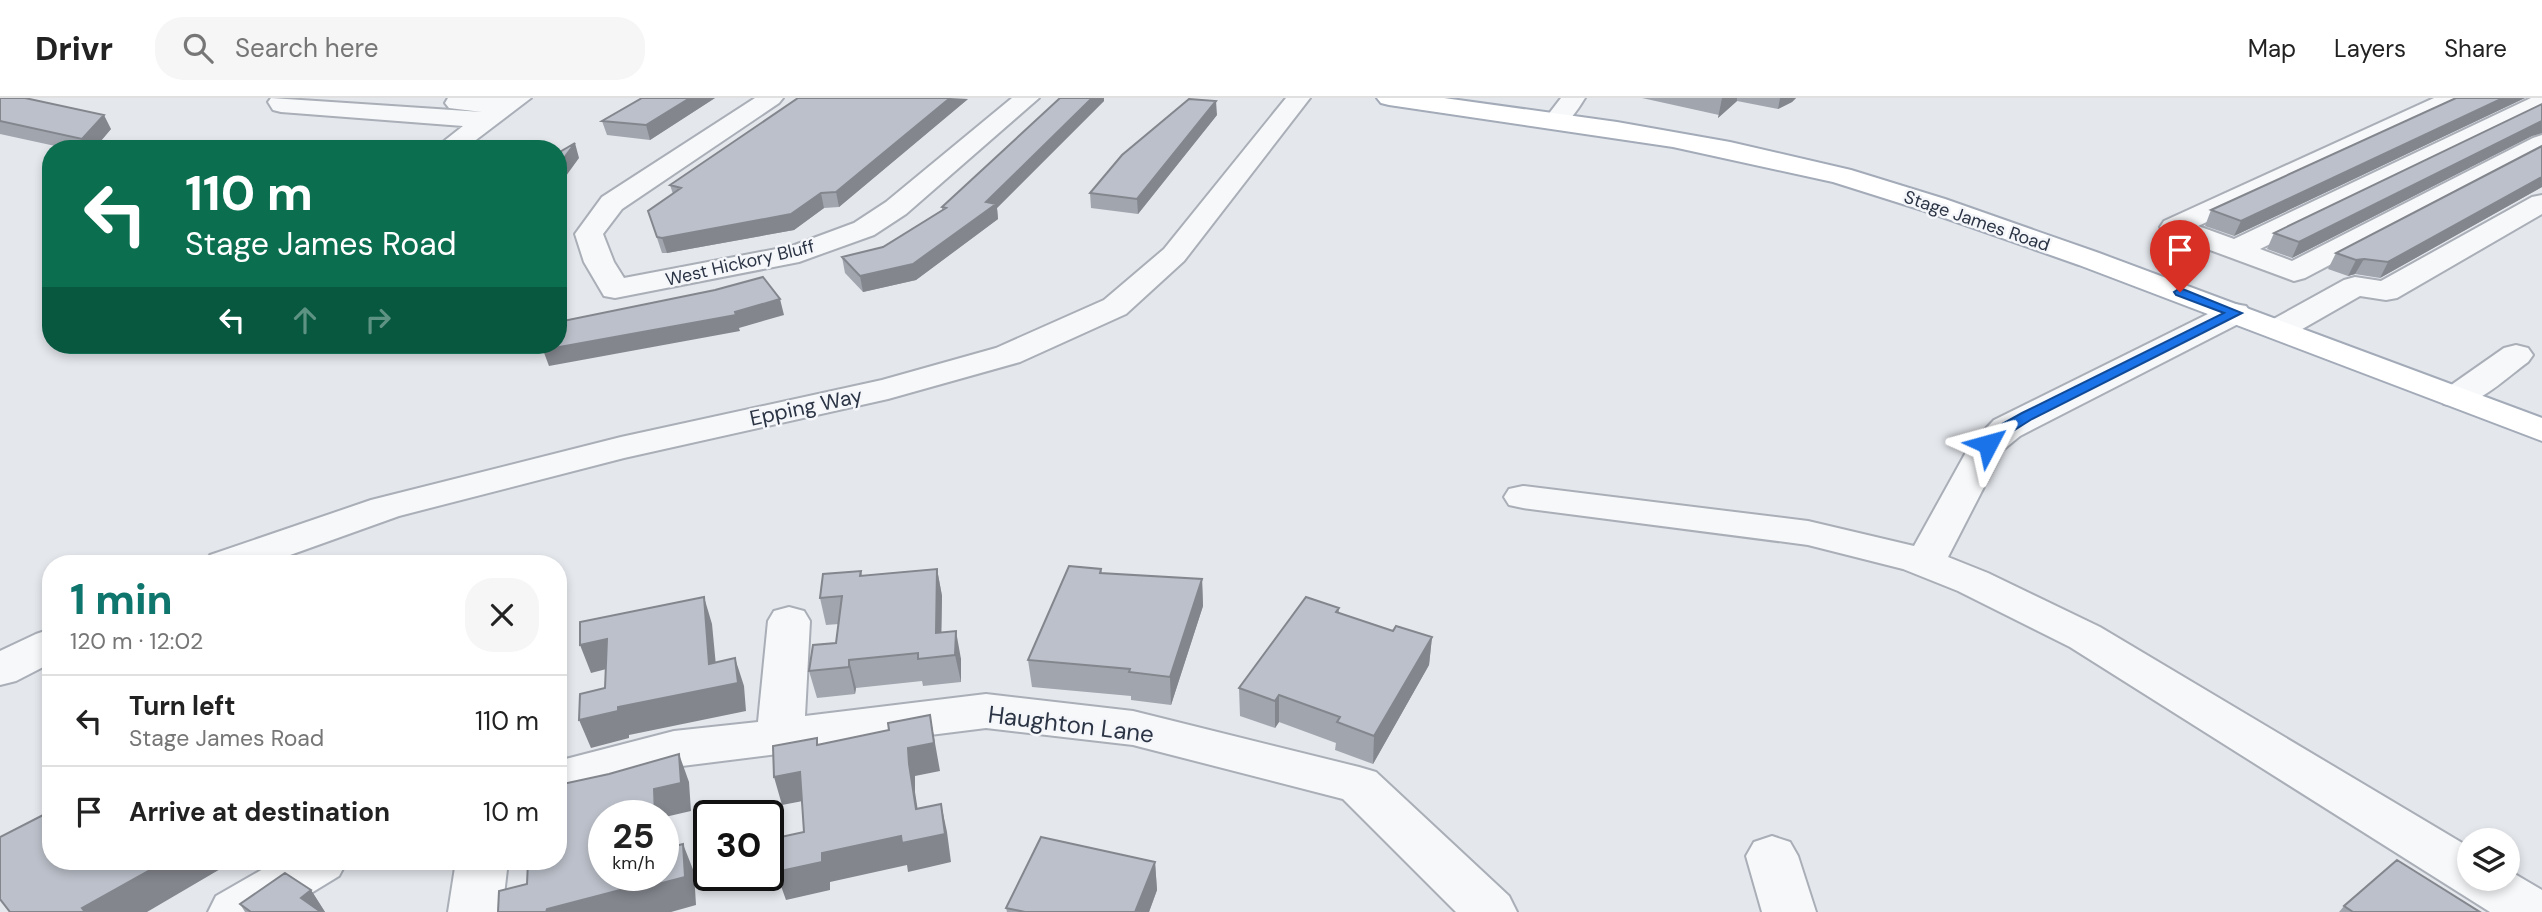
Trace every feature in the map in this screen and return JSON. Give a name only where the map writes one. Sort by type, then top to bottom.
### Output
[{"type":"main road","name":"Stage James Road","points":[[1389,98],[1564,109],[1714,148],[1842,176],[1999,227],[2279,329],[2542,430]]},
{"type":"street","points":[[288,98],[280,102],[281,104],[503,108]]},
{"type":"street","points":[[382,98],[503,108]]},
{"type":"street","name":"West Hickory Bluff","points":[[771,98],[612,203],[589,234],[599,262],[615,289],[799,253],[864,229],[896,208],[1027,98]]},
{"type":"street","name":"Epping Way","points":[[251,555],[398,505],[621,448],[888,389],[1008,355],[1115,307],[1155,272],[1174,255],[1298,98]]},
{"type":"street","points":[[2453,98],[2175,227],[2294,272],[2542,143]]},
{"type":"street","points":[[2235,250],[2542,102]]},
{"type":"street","points":[[459,140],[503,108]]},
{"type":"street","points":[[2279,329],[2355,286],[2386,291],[2542,203]]},
{"type":"street","points":[[1925,563],[1982,454],[2007,428],[2235,313]]},
{"type":"street","points":[[2456,397],[2516,355]]},
{"type":"street","points":[[1523,497],[1808,533],[1925,563],[2031,608],[2085,637],[2457,866]]},
{"type":"street","points":[[780,736],[789,621]]},
{"type":"street","points":[[0,670],[42,649]]},
{"type":"street","name":"Haughton Lane","points":[[567,777],[674,750],[986,711],[1133,728],[1359,785],[1490,912]]},
{"type":"street","points":[[1772,856],[1789,912]]},
{"type":"street","points":[[235,912],[306,870]]},
{"type":"street","points":[[475,912],[481,870]]},
{"type":"street","points":[[2499,891],[2533,912]]},
{"type":"building","points":[[0,98],[25,98],[104,115],[82,139],[0,121]]},
{"type":"building","points":[[642,98],[690,98],[646,125],[602,121]]},
{"type":"building","points":[[798,98],[950,98],[836,192],[821,193],[791,214],[657,237],[648,211],[681,188],[670,185]]},
{"type":"building","points":[[1060,98],[1092,98],[986,202],[996,204],[913,264],[860,276],[842,257],[883,247],[946,208],[942,207]]},
{"type":"building","points":[[2456,98],[2503,98],[2241,221],[2211,210]]},
{"type":"building","points":[[1189,99],[1216,101],[1137,199],[1090,193],[1122,155]]},
{"type":"building","points":[[2542,104],[2542,121],[2299,242],[2274,233]]},
{"type":"building","points":[[2542,146],[2542,177],[2388,262],[2356,260],[2336,253]]},
{"type":"building","points":[[763,277],[780,299],[735,312],[736,315],[567,346],[567,320],[715,290]]},
{"type":"building","points":[[1069,566],[1101,569],[1100,573],[1202,579],[1170,677],[1129,672],[1130,669],[1028,660]]},
{"type":"building","points":[[937,569],[936,633],[956,631],[955,655],[918,659],[918,653],[849,660],[849,667],[809,671],[813,645],[836,643],[842,596],[820,598],[823,574],[861,571],[860,576]]},
{"type":"building","points":[[704,597],[709,664],[735,658],[738,683],[618,707],[618,711],[579,720],[580,694],[605,688],[607,639],[580,645],[580,622]]},
{"type":"building","points":[[1306,597],[1339,608],[1336,612],[1393,631],[1396,626],[1432,637],[1374,736],[1337,722],[1340,717],[1279,695],[1275,701],[1239,688]]},
{"type":"building","points":[[930,715],[934,743],[908,748],[909,764],[916,809],[941,804],[945,834],[902,843],[901,836],[822,853],[822,862],[784,870],[784,836],[804,832],[800,772],[774,777],[773,746],[817,738],[817,745],[889,730],[888,723]]},
{"type":"building","points":[[679,754],[681,783],[654,789],[654,800],[588,800],[588,891],[616,891],[547,909],[546,912],[498,912],[499,891],[527,884],[528,870],[567,870],[567,783]]},
{"type":"building","points":[[42,816],[42,870],[150,870],[82,908],[85,912],[10,912],[0,899],[0,837]]},
{"type":"building","points":[[1041,837],[1155,862],[1135,912],[1025,912],[1006,908]]},
{"type":"building","points":[[683,844],[685,877],[679,879],[679,845]]},
{"type":"building","points":[[2397,860],[2480,912],[2353,912],[2344,906]]},
{"type":"building","points":[[285,873],[311,890],[301,898],[321,912],[251,912],[240,904]]},
{"type":"route","points":[[1988,444],[2027,416],[2235,313],[2180,292]]}]
